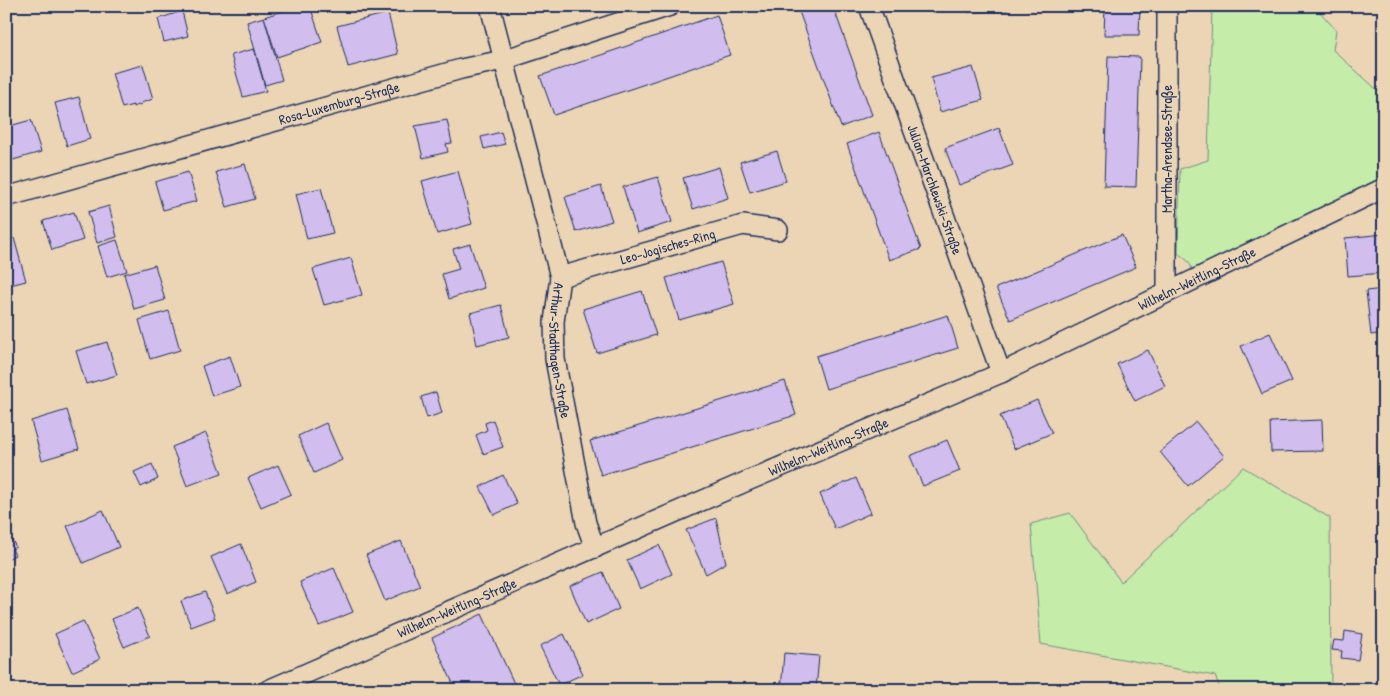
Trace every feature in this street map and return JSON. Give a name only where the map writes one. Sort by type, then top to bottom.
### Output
[{"type":"street","name":"Arthur-Stadthagen-Straße","points":[[490,6],[560,277],[554,322],[555,358],[586,523],[595,548]]},
{"type":"street","name":"Rosa-Luxemburg-Straße","points":[[6,197],[461,69],[503,60],[670,6]]},
{"type":"street","name":"Julian-Marchlewski-Straße","points":[[869,6],[1001,373]]},
{"type":"street","name":"Martha-Arendsee-Straße","points":[[1166,6],[1167,292]]},
{"type":"street","name":"Wilhelm-Weitling-Straße","points":[[268,690],[1001,373],[1384,188]]},
{"type":"street","name":"Leo-Jogisches-Ring","points":[[560,277],[743,225],[778,230]]},
{"type":"green space","points":[[1212,6],[1318,6],[1319,11],[1336,30],[1333,50],[1384,96],[1384,182],[1192,269],[1189,262],[1178,253],[1180,169],[1208,160]]},
{"type":"green space","points":[[1243,467],[1330,518],[1331,690],[1221,690],[1215,676],[1041,644],[1031,524],[1070,513],[1121,582]]},
{"type":"building","points":[[298,6],[310,6],[322,42],[277,57],[264,17]]},
{"type":"building","points":[[797,6],[833,6],[872,115],[841,127]]},
{"type":"building","points":[[968,6],[1007,6],[1007,11],[968,12]]},
{"type":"building","points":[[1105,6],[1140,6],[1139,35],[1104,35]]},
{"type":"building","points":[[182,11],[188,36],[164,42],[158,19]]},
{"type":"building","points":[[388,13],[398,54],[348,67],[337,26]]},
{"type":"building","points":[[717,15],[730,55],[554,115],[540,76]]},
{"type":"building","points":[[264,17],[282,80],[265,85],[247,22]]},
{"type":"building","points":[[254,49],[266,91],[243,97],[231,55]]},
{"type":"building","points":[[1108,56],[1140,57],[1136,187],[1104,186]]},
{"type":"building","points":[[143,65],[153,99],[133,107],[133,105],[122,108],[112,73]]},
{"type":"building","points":[[973,67],[983,100],[940,112],[931,78]]},
{"type":"building","points":[[79,97],[90,139],[67,146],[55,103]]},
{"type":"building","points":[[31,120],[41,152],[6,162],[6,127]]},
{"type":"building","points":[[447,120],[452,143],[446,144],[448,152],[423,158],[415,126]]},
{"type":"building","points":[[999,128],[1013,165],[959,185],[945,148]]},
{"type":"building","points":[[501,132],[505,144],[484,149],[481,137]]},
{"type":"building","points":[[879,132],[921,249],[889,260],[847,144]]},
{"type":"building","points":[[777,151],[786,181],[750,192],[740,162]]},
{"type":"building","points":[[245,164],[255,199],[227,207],[216,172]]},
{"type":"building","points":[[719,167],[728,198],[693,209],[683,178]]},
{"type":"building","points":[[458,171],[472,224],[437,234],[422,181]]},
{"type":"building","points":[[188,172],[197,201],[163,210],[155,182]]},
{"type":"building","points":[[658,177],[672,222],[637,233],[623,187]]},
{"type":"building","points":[[601,186],[612,221],[576,232],[565,197]]},
{"type":"building","points":[[321,188],[333,233],[307,239],[296,194]]},
{"type":"building","points":[[109,206],[117,237],[97,243],[88,212]]},
{"type":"building","points":[[74,212],[83,240],[52,250],[43,221]]},
{"type":"building","points":[[1384,234],[1384,273],[1348,276],[1345,238]]},
{"type":"building","points":[[1122,235],[1136,267],[1010,320],[996,288]]},
{"type":"building","points":[[14,238],[26,281],[6,286],[6,240]]},
{"type":"building","points":[[117,240],[127,271],[107,277],[98,246]]},
{"type":"building","points":[[470,244],[484,288],[449,299],[442,274],[459,269],[453,249]]},
{"type":"building","points":[[351,258],[362,295],[324,305],[313,269]]},
{"type":"building","points":[[721,262],[734,304],[679,320],[666,278]]},
{"type":"building","points":[[155,265],[165,300],[134,309],[124,274]]},
{"type":"building","points":[[1384,289],[1384,333],[1371,335],[1366,291]]},
{"type":"building","points":[[642,291],[656,335],[597,353],[583,309]]},
{"type":"building","points":[[501,305],[509,337],[477,345],[470,313]]},
{"type":"building","points":[[169,311],[180,350],[150,359],[139,320]]},
{"type":"building","points":[[948,315],[958,348],[826,389],[816,356]]},
{"type":"building","points":[[1270,333],[1292,381],[1262,394],[1241,346]]},
{"type":"building","points":[[107,342],[117,375],[86,384],[76,351]]},
{"type":"building","points":[[1148,350],[1165,386],[1135,401],[1117,364]]},
{"type":"building","points":[[230,356],[240,387],[212,396],[202,366]]},
{"type":"building","points":[[785,381],[796,415],[601,475],[590,441]]},
{"type":"building","points":[[436,392],[442,413],[427,418],[421,397]]},
{"type":"building","points":[[1037,400],[1052,433],[1014,449],[1000,416]]},
{"type":"building","points":[[67,410],[79,449],[42,460],[31,421]]},
{"type":"building","points":[[493,420],[503,447],[483,454],[476,435],[487,430],[485,423]]},
{"type":"building","points":[[1322,420],[1323,451],[1271,452],[1270,422]]},
{"type":"building","points":[[1196,422],[1224,456],[1188,486],[1160,452]]},
{"type":"building","points":[[326,423],[342,460],[314,473],[298,436]]},
{"type":"building","points":[[206,433],[222,473],[187,486],[172,447]]},
{"type":"building","points":[[947,440],[960,471],[923,486],[910,456]]},
{"type":"building","points":[[152,464],[158,479],[141,487],[134,472]]},
{"type":"building","points":[[278,465],[291,494],[261,507],[248,478]]},
{"type":"building","points":[[503,475],[517,504],[494,515],[480,487]]},
{"type":"building","points":[[856,478],[871,513],[835,529],[820,494]]},
{"type":"building","points":[[103,510],[119,547],[83,563],[67,526]]},
{"type":"building","points":[[716,518],[726,563],[706,574],[686,530]]},
{"type":"building","points":[[9,535],[16,547],[12,549],[15,555],[6,560],[6,537]]},
{"type":"building","points":[[401,541],[420,586],[385,601],[366,555]]},
{"type":"building","points":[[241,544],[256,582],[227,594],[211,557]]},
{"type":"building","points":[[659,545],[672,574],[640,589],[627,560]]},
{"type":"building","points":[[334,568],[353,612],[319,626],[300,582]]},
{"type":"building","points":[[603,572],[619,609],[586,624],[570,586]]},
{"type":"building","points":[[205,592],[215,618],[191,627],[181,601]]},
{"type":"building","points":[[138,608],[150,636],[124,647],[112,619]]},
{"type":"building","points":[[482,614],[517,690],[456,690],[432,638]]},
{"type":"building","points":[[83,621],[100,659],[72,672],[55,634]]},
{"type":"building","points":[[1345,631],[1362,634],[1358,660],[1341,658],[1342,651],[1332,650],[1334,640],[1344,641]]},
{"type":"building","points":[[564,634],[583,674],[559,685],[540,646]]},
{"type":"building","points":[[784,653],[819,656],[816,690],[781,690]]}]
